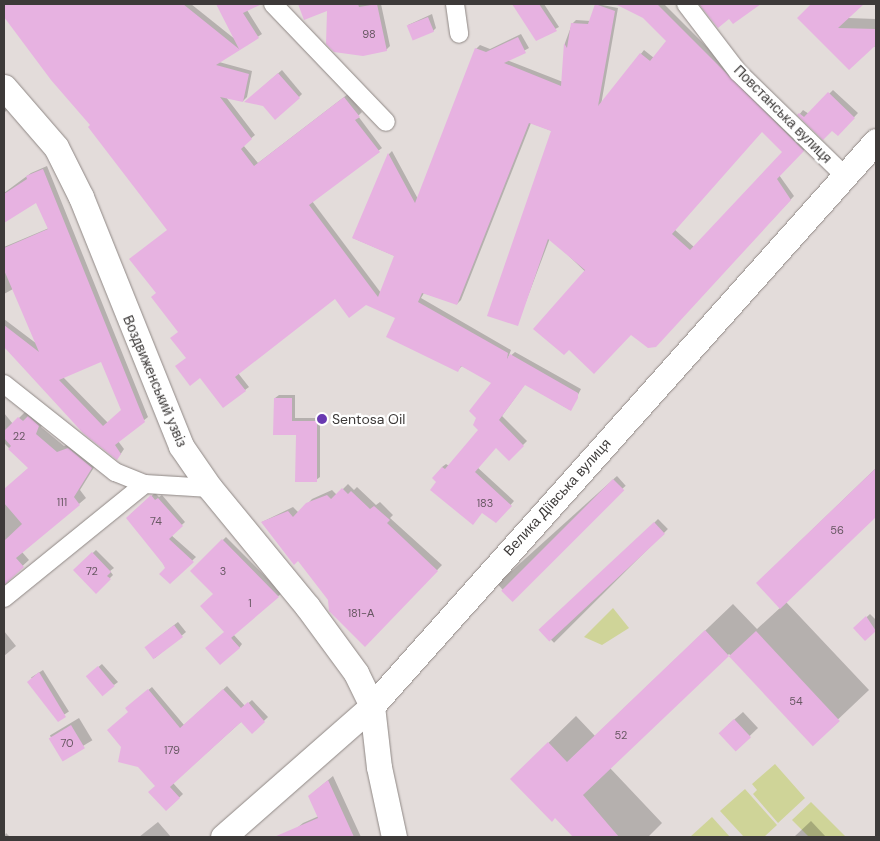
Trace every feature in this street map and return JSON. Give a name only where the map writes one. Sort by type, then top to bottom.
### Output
[{"type":"street","points":[[273,4],[386,122]]},
{"type":"street","points":[[454,4],[459,34]]},
{"type":"street","name":"Повстанська вулиця","points":[[686,4],[738,72],[846,176]]},
{"type":"street","name":"Воздвиженський узвіз","points":[[4,88],[56,147],[81,197],[181,446],[210,488],[307,606],[356,673],[372,706],[380,767],[394,837]]},
{"type":"street","name":"Велика Діївська вулиця","points":[[223,837],[372,706],[876,141]]},
{"type":"street","points":[[4,384],[115,472],[145,484],[210,488]]},
{"type":"street","points":[[4,598],[145,484]]},
{"type":"green space","points":[[613,608],[629,628],[602,645],[584,637]]},
{"type":"green space","points":[[775,764],[805,798],[778,823],[753,794],[757,790],[752,784]]},
{"type":"green space","points":[[745,789],[777,825],[764,837],[744,837],[720,811]]},
{"type":"green space","points":[[811,802],[846,837],[809,837],[792,820]]},
{"type":"green space","points":[[712,817],[730,837],[690,837]]},
{"type":"building","points":[[4,4],[183,4],[239,49],[216,4],[262,4],[243,13],[259,38],[216,65],[249,74],[243,102],[220,97],[252,139],[241,149],[254,166],[344,97],[360,117],[355,120],[380,152],[309,205],[378,297],[394,256],[352,238],[388,153],[415,203],[475,48],[486,52],[518,37],[526,53],[504,63],[561,86],[564,43],[567,48],[571,23],[588,24],[595,4],[615,11],[598,106],[640,53],[650,61],[666,41],[643,18],[615,4],[657,4],[804,151],[777,179],[791,200],[656,347],[648,348],[631,335],[594,374],[569,350],[564,355],[533,329],[585,270],[548,239],[518,326],[487,316],[551,131],[529,123],[457,305],[422,293],[418,302],[508,353],[507,359],[510,354],[578,393],[578,398],[571,411],[525,385],[499,420],[524,446],[509,461],[496,448],[475,472],[512,506],[496,523],[482,513],[473,525],[430,490],[436,482],[432,478],[442,467],[445,469],[478,430],[473,425],[476,418],[469,411],[491,383],[461,366],[458,372],[386,337],[395,318],[366,305],[349,318],[335,299],[235,377],[246,391],[223,408],[200,378],[190,386],[175,366],[186,358],[170,338],[178,332],[151,297],[156,293],[129,259],[167,230],[88,127],[90,125],[51,80],[4,17]],"holes":[[[762,132],[782,152],[690,250],[672,234]]]},
{"type":"building","points":[[298,4],[358,4],[359,7],[377,4],[387,51],[363,56],[334,52],[326,44],[327,11],[304,20]]},
{"type":"building","points":[[512,4],[539,4],[557,31],[536,41]]},
{"type":"building","points":[[699,4],[761,4],[733,24],[729,19],[718,28]]},
{"type":"building","points":[[811,4],[864,4],[838,28],[876,29],[876,45],[849,70],[797,18]]},
{"type":"building","points":[[428,17],[434,32],[413,40],[407,26]]},
{"type":"building","points":[[278,73],[300,98],[275,120],[263,106],[244,102]]},
{"type":"building","points":[[828,92],[855,118],[838,136],[832,131],[823,140],[797,115],[799,113],[804,117]]},
{"type":"building","points":[[43,169],[145,422],[115,445],[121,454],[117,460],[83,433],[4,347],[4,325],[39,352],[4,270],[4,248],[48,229],[36,203],[4,223],[4,194],[27,179],[26,176]],"holes":[[[101,362],[121,410],[103,426],[59,380]]]},
{"type":"building","points":[[274,398],[292,398],[292,421],[317,421],[317,482],[295,482],[296,435],[273,435]]},
{"type":"building","points":[[28,416],[39,426],[36,434],[57,452],[68,448],[92,468],[74,497],[80,505],[16,558],[24,567],[4,585],[4,541],[22,524],[4,503],[4,489],[28,468],[8,449],[11,446],[4,438],[4,431],[18,417],[23,421]]},
{"type":"building","points":[[876,468],[876,517],[780,609],[756,583]]},
{"type":"building","points":[[613,479],[624,490],[513,602],[501,591]]},
{"type":"building","points":[[342,488],[348,494],[351,491],[370,509],[374,506],[390,520],[387,523],[438,571],[365,647],[329,611],[328,600],[298,561],[294,565],[261,522],[288,511],[293,517],[306,503],[327,495],[331,499]]},
{"type":"building","points":[[151,495],[155,500],[158,498],[183,526],[169,539],[194,562],[170,584],[159,574],[165,568],[163,564],[126,518]]},
{"type":"building","points":[[654,522],[665,534],[549,641],[538,630]]},
{"type":"building","points":[[222,539],[279,597],[231,638],[240,648],[220,665],[205,648],[224,632],[200,606],[213,594],[190,571]]},
{"type":"building","points":[[92,552],[111,572],[107,576],[111,579],[96,594],[73,570]]},
{"type":"building","points":[[866,616],[876,631],[865,641],[853,628]]},
{"type":"building","points":[[174,625],[183,637],[153,659],[144,647]]},
{"type":"building","points":[[705,630],[729,656],[583,795],[619,837],[573,837],[555,818],[552,822],[510,779],[548,742],[567,762]]},
{"type":"building","points":[[756,631],[840,721],[813,746],[729,656]]},
{"type":"building","points":[[98,666],[115,686],[102,696],[86,676]]},
{"type":"building","points":[[39,672],[66,717],[58,722],[27,682]]},
{"type":"building","points":[[148,689],[180,728],[223,689],[241,708],[248,702],[265,722],[252,734],[241,722],[170,787],[180,798],[166,811],[148,792],[155,786],[138,767],[118,762],[121,747],[107,730],[128,712],[125,708]]},
{"type":"building","points":[[734,719],[751,737],[736,752],[719,733]]},
{"type":"building","points":[[71,725],[85,748],[63,762],[49,738]]},
{"type":"building","points":[[328,780],[354,837],[274,837],[318,818],[308,796]]},
{"type":"place","name":"Sentosa Oil","points":[[322,419]]}]
